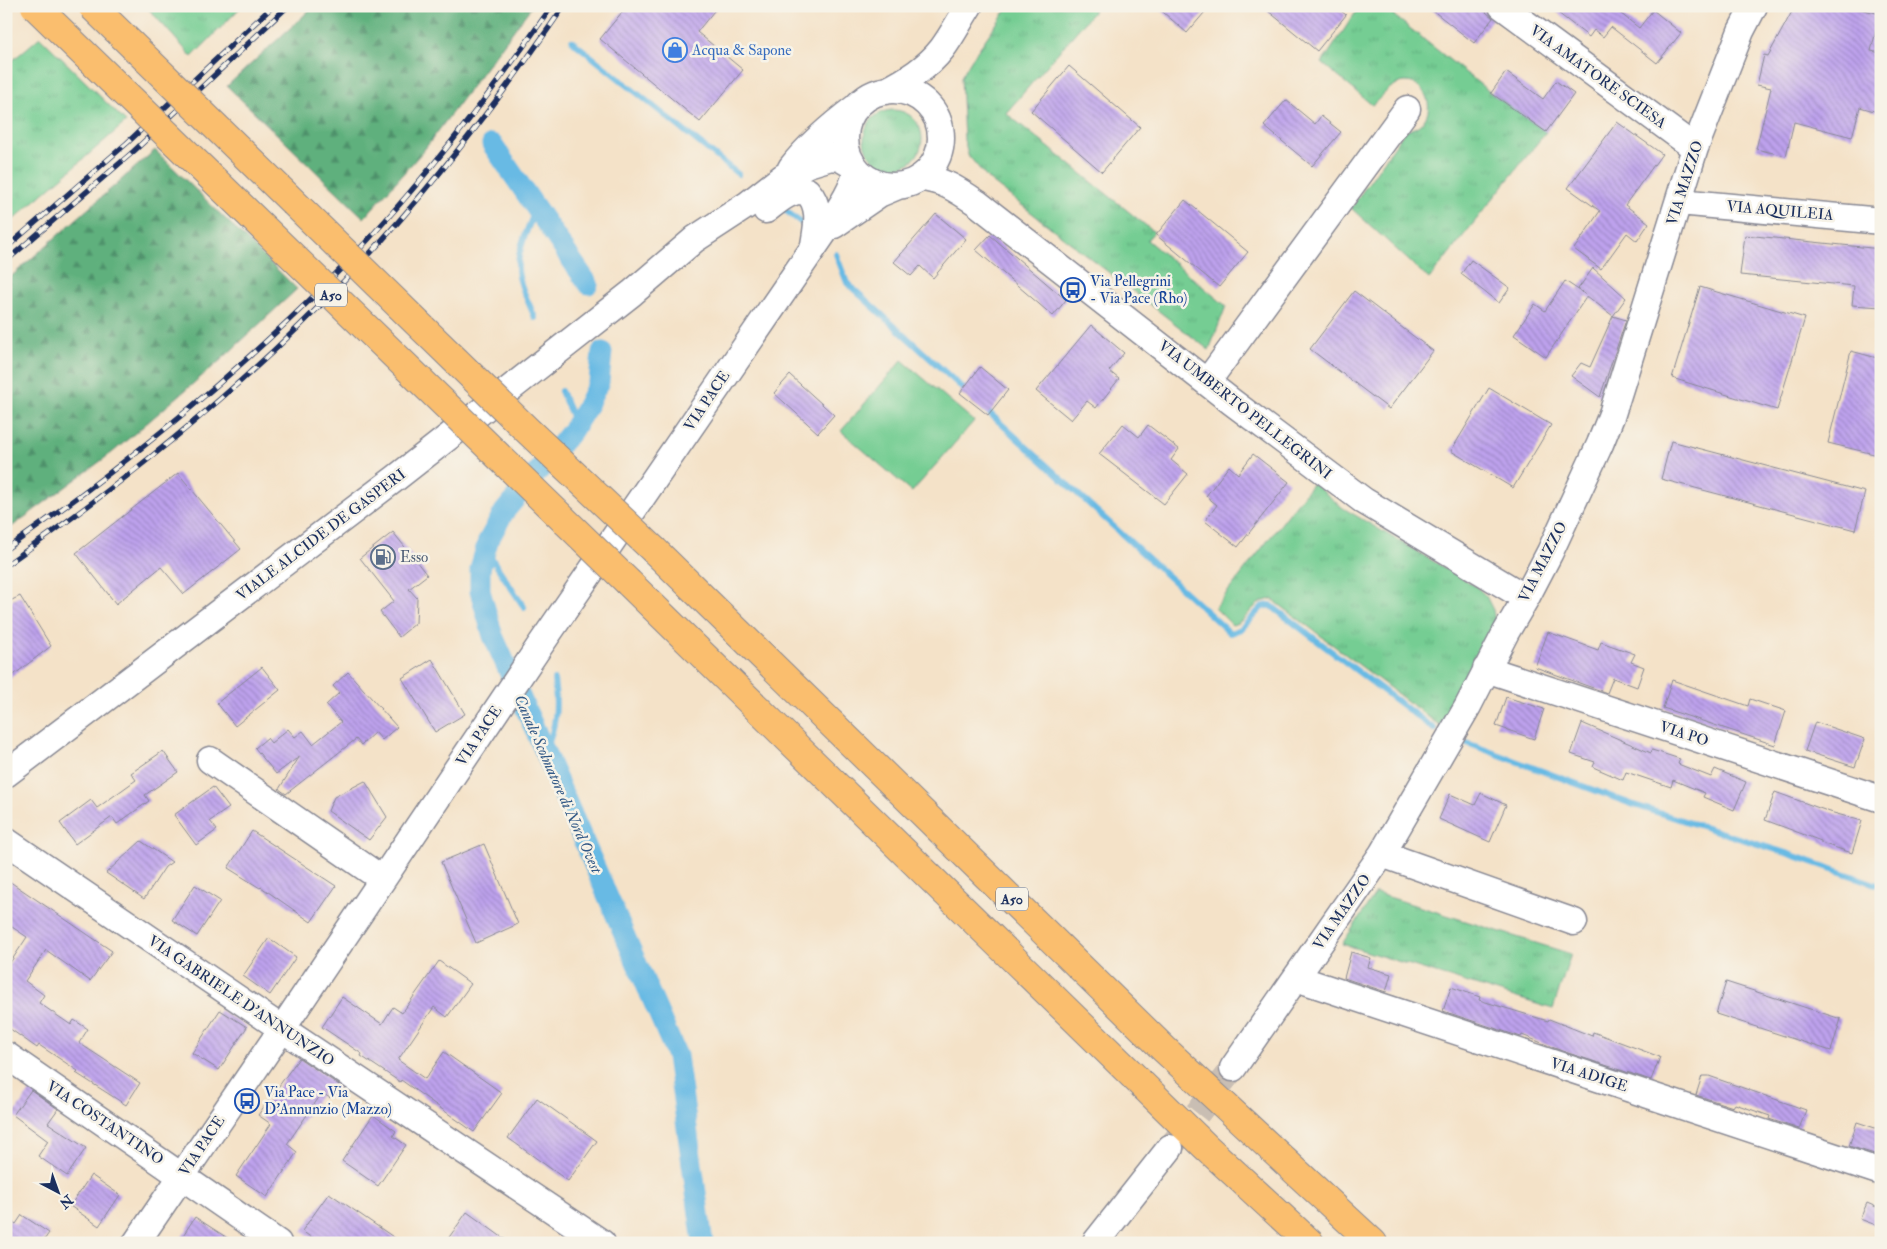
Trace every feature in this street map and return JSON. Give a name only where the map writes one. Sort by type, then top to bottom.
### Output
[{"type":"highway","name":"A50","points":[[35,6],[629,582],[1205,1146],[1310,1243]]},
{"type":"highway","name":"A50","points":[[92,6],[527,430],[655,551],[1164,1049],[1373,1243]]},
{"type":"street","points":[[969,6],[943,48],[931,61],[914,75],[886,91],[870,96],[858,106],[849,119],[845,134],[846,150],[855,167],[869,180],[883,185],[932,179],[942,181],[977,203]]},
{"type":"street","name":"VIA AMATORE SCIESA","points":[[1502,6],[1695,148]]},
{"type":"street","name":"VIA MAZZO","points":[[1232,1068],[1382,854],[1468,706],[1506,632],[1526,598],[1584,478],[1609,421],[1695,148],[1741,31],[1754,6]]},
{"type":"street","points":[[909,182],[928,171],[939,150],[941,136],[934,97],[937,67],[943,48]]},
{"type":"street","points":[[886,91],[902,91],[917,97],[929,107],[937,121]]},
{"type":"street","name":"VIALE ALCIDE DE GASPERI","points":[[783,177],[803,153],[835,123],[858,106]]},
{"type":"street","points":[[1207,382],[1407,110]]},
{"type":"street","points":[[939,150],[977,203]]},
{"type":"street","name":"VIALE ALCIDE DE GASPERI","points":[[6,774],[396,478],[632,293],[701,246],[740,211],[783,177],[824,158],[840,158],[855,167]]},
{"type":"street","name":"VIA PACE","points":[[136,1243],[282,1030],[539,647],[848,195],[854,181],[855,167]]},
{"type":"street","name":"VIA PACE","points":[[819,238],[867,202],[909,182]]},
{"type":"street","points":[[740,211],[738,219],[748,219],[766,210],[786,195],[799,190],[806,191],[815,202],[819,238]]},
{"type":"street","name":"VIA AQUILEIA","points":[[1679,202],[1881,220]]},
{"type":"street","name":"VIA UMBERTO PELLEGRINI","points":[[977,203],[1207,382],[1379,512],[1475,566],[1526,598]]},
{"type":"street","name":"VIA PO","points":[[1486,670],[1881,799]]},
{"type":"street","points":[[210,760],[382,880]]},
{"type":"street","name":"VIA GABRIELE D'ANNUNZIO","points":[[6,841],[282,1030],[602,1243]]},
{"type":"street","points":[[1382,854],[1574,922]]},
{"type":"street","name":"VIA ADIGE","points":[[1297,976],[1308,982],[1881,1172]]},
{"type":"street","name":"VIA COSTANTINO","points":[[6,1055],[278,1243]]},
{"type":"street","points":[[1095,1243],[1170,1148]]},
{"type":"green space","points":[[146,6],[242,6],[192,57]]},
{"type":"green space","points":[[314,6],[532,6],[424,150],[364,218],[227,86]]},
{"type":"green space","points":[[1009,6],[1090,6],[1095,10],[1006,113],[1154,232],[1147,240],[1226,306],[1209,350],[988,179],[968,155],[964,140],[961,77]]},
{"type":"green space","points":[[1360,6],[1382,6],[1491,93],[1546,132],[1429,279],[1351,208],[1405,131],[1418,126],[1426,118],[1428,108],[1427,99],[1422,90],[1415,84],[1406,82],[1392,87],[1372,105],[1322,63]]},
{"type":"green space","points":[[40,37],[126,122],[6,226],[6,66]]},
{"type":"green space","points":[[887,110],[899,110],[914,118],[922,133],[922,145],[914,160],[899,168],[887,168],[872,160],[864,145],[864,133],[872,118]]},
{"type":"green space","points":[[155,150],[297,289],[222,359],[113,452],[6,531],[6,281]]},
{"type":"green space","points":[[902,360],[974,421],[912,492],[841,431]]},
{"type":"green space","points":[[1313,483],[1343,508],[1477,587],[1486,596],[1493,610],[1497,633],[1448,729],[1435,722],[1272,599],[1258,604],[1243,619],[1232,625],[1215,608]]},
{"type":"green space","points":[[1376,893],[1571,954],[1553,1009],[1342,944]]},
{"type":"building","points":[[627,6],[718,6],[697,32],[743,70],[700,122],[600,39]]},
{"type":"building","points":[[1156,6],[1210,6],[1187,33]]},
{"type":"building","points":[[1262,6],[1335,6],[1346,15],[1317,51]]},
{"type":"building","points":[[1427,6],[1479,6],[1493,18],[1474,43]]},
{"type":"building","points":[[1549,6],[1611,6],[1639,28],[1653,10],[1681,33],[1657,63],[1611,27],[1603,37],[1594,30],[1589,37]]},
{"type":"building","points":[[1795,6],[1848,6],[1880,14],[1871,51],[1881,53],[1881,113],[1860,107],[1852,137],[1794,122],[1786,156],[1756,149],[1771,88],[1757,85],[1764,55],[1768,56]]},
{"type":"building","points":[[1069,66],[1140,127],[1102,172],[1031,111]]},
{"type":"building","points":[[1506,72],[1543,99],[1556,81],[1574,94],[1546,132],[1491,93]]},
{"type":"building","points":[[1286,100],[1315,124],[1321,116],[1341,132],[1312,166],[1264,126]]},
{"type":"building","points":[[1617,122],[1662,154],[1625,205],[1649,223],[1637,241],[1627,233],[1601,269],[1574,249],[1600,211],[1568,188]]},
{"type":"building","points":[[1185,200],[1248,252],[1219,287],[1156,235]]},
{"type":"building","points":[[936,214],[966,239],[933,278],[920,266],[911,276],[894,262]]},
{"type":"building","points":[[990,235],[1066,300],[1053,316],[976,250]]},
{"type":"building","points":[[1745,235],[1881,249],[1881,307],[1852,305],[1854,286],[1740,275]]},
{"type":"building","points":[[1471,260],[1510,288],[1499,303],[1461,274]]},
{"type":"building","points":[[1593,268],[1626,298],[1613,316],[1587,296],[1546,357],[1514,335],[1535,304],[1545,311],[1565,281],[1586,295],[1578,289]]},
{"type":"building","points":[[1700,287],[1805,318],[1777,410],[1672,378]]},
{"type":"building","points":[[1354,291],[1433,351],[1389,409],[1310,349]]},
{"type":"building","points":[[1613,316],[1626,320],[1600,397],[1571,376],[1581,363],[1590,367]]},
{"type":"building","points":[[1091,325],[1124,353],[1109,371],[1119,379],[1096,408],[1087,401],[1071,420],[1036,391]]},
{"type":"building","points":[[1851,351],[1881,359],[1881,442],[1878,455],[1828,443]]},
{"type":"building","points":[[980,367],[1008,390],[988,415],[960,393]]},
{"type":"building","points":[[790,375],[834,415],[818,433],[774,393]]},
{"type":"building","points":[[1489,388],[1551,425],[1513,488],[1451,451]]},
{"type":"building","points":[[1123,424],[1139,437],[1148,425],[1179,449],[1171,460],[1188,474],[1164,504],[1099,454]]},
{"type":"building","points":[[1671,441],[1865,492],[1855,530],[1661,479]]},
{"type":"building","points":[[1253,454],[1289,482],[1238,547],[1205,521],[1217,505],[1206,496],[1229,466],[1238,474]]},
{"type":"building","points":[[178,473],[241,549],[184,594],[161,567],[116,604],[76,553]]},
{"type":"building","points":[[393,532],[427,575],[409,589],[417,598],[416,623],[399,637],[380,612],[394,601],[360,558]]},
{"type":"building","points":[[20,596],[51,646],[6,681],[6,603]]},
{"type":"building","points":[[1548,632],[1598,650],[1601,642],[1635,654],[1631,662],[1644,667],[1637,687],[1613,678],[1607,693],[1535,667]]},
{"type":"building","points":[[432,659],[465,714],[435,732],[402,678]]},
{"type":"building","points":[[262,667],[280,690],[235,726],[217,703]]},
{"type":"building","points":[[348,672],[397,727],[382,740],[375,732],[361,745],[356,739],[286,794],[279,789],[300,756],[276,774],[255,748],[267,738],[271,743],[288,729],[295,737],[303,731],[313,744],[341,722],[326,705],[339,693],[333,686]]},
{"type":"building","points":[[1672,680],[1748,706],[1750,699],[1786,711],[1775,745],[1663,708]]},
{"type":"building","points":[[1506,697],[1544,709],[1534,739],[1496,726]]},
{"type":"building","points":[[1815,722],[1865,739],[1855,767],[1805,751]]},
{"type":"building","points":[[1582,723],[1651,753],[1652,750],[1680,759],[1678,764],[1711,777],[1715,769],[1746,782],[1734,810],[1703,797],[1705,793],[1673,780],[1671,787],[1626,772],[1623,780],[1593,767],[1595,762],[1571,754]]},
{"type":"building","points":[[163,751],[178,772],[145,795],[149,801],[117,824],[112,817],[75,844],[60,823],[91,800],[97,808],[136,780],[131,773]]},
{"type":"building","points":[[365,781],[387,817],[369,840],[328,811],[334,797]]},
{"type":"building","points":[[213,787],[229,808],[210,821],[217,830],[196,845],[174,815]]},
{"type":"building","points":[[1775,792],[1830,812],[1862,821],[1852,853],[1821,843],[1821,841],[1765,820]]},
{"type":"building","points":[[1481,793],[1506,805],[1490,842],[1439,819],[1450,794],[1475,805]]},
{"type":"building","points":[[252,831],[336,886],[311,922],[261,887],[228,868]]},
{"type":"building","points":[[141,841],[172,862],[165,867],[144,899],[106,873]]},
{"type":"building","points":[[484,844],[518,924],[476,943],[441,862]]},
{"type":"building","points":[[6,879],[112,951],[90,981],[46,950],[25,981],[44,995],[39,1003],[71,1025],[74,1020],[88,1029],[79,1043],[140,1083],[126,1105],[76,1073],[78,1071],[39,1045],[37,1048],[6,1026],[6,969],[27,937],[6,923]]},
{"type":"building","points":[[195,885],[220,901],[197,936],[172,920]]},
{"type":"building","points":[[269,938],[296,957],[270,995],[243,976]]},
{"type":"building","points":[[1351,952],[1371,958],[1368,967],[1391,974],[1386,992],[1344,978]]},
{"type":"building","points":[[439,961],[471,984],[447,1017],[434,1007],[398,1060],[425,1079],[444,1052],[502,1093],[474,1132],[401,1080],[400,1082],[361,1056],[362,1054],[322,1027],[342,997],[382,1024],[393,1007],[402,1013]]},
{"type":"building","points":[[1726,982],[1841,1019],[1831,1051],[1716,1014]]},
{"type":"building","points":[[1451,987],[1480,997],[1479,1000],[1548,1021],[1549,1019],[1592,1036],[1593,1032],[1660,1057],[1651,1080],[1562,1051],[1522,1035],[1521,1037],[1443,1011]]},
{"type":"building","points":[[220,1010],[247,1027],[219,1070],[192,1053]]},
{"type":"building","points":[[299,1058],[339,1085],[330,1098],[322,1093],[287,1144],[297,1152],[267,1197],[236,1176],[271,1124],[258,1115]]},
{"type":"building","points":[[1702,1076],[1709,1076],[1806,1110],[1799,1129],[1769,1119],[1770,1116],[1735,1104],[1733,1107],[1696,1095]]},
{"type":"building","points":[[31,1090],[58,1109],[48,1123],[86,1148],[67,1176],[38,1156],[48,1141],[13,1115]]},
{"type":"building","points":[[537,1098],[597,1141],[568,1181],[508,1138]]},
{"type":"building","points":[[373,1115],[396,1131],[393,1136],[406,1145],[378,1186],[342,1161]]},
{"type":"building","points":[[1857,1122],[1881,1130],[1881,1156],[1849,1146]]},
{"type":"building","points":[[91,1175],[120,1195],[99,1226],[70,1206]]},
{"type":"building","points":[[329,1193],[402,1243],[319,1243],[302,1231]]},
{"type":"building","points":[[1867,1203],[1881,1209],[1881,1227],[1860,1219]]},
{"type":"building","points":[[467,1212],[510,1243],[445,1243]]},
{"type":"building","points":[[22,1215],[49,1233],[42,1243],[6,1243],[6,1218],[16,1224]]},
{"type":"building","points":[[195,1217],[235,1243],[178,1243]]},
{"type":"waterway","points":[[572,41],[738,174]]},
{"type":"waterway","name":"Canale Scolmatore di Nord Ovest","points":[[492,144],[588,284]]},
{"type":"waterway","points":[[535,318],[521,285],[518,265],[522,243],[536,208]]},
{"type":"waterway","points":[[785,210],[803,224]]},
{"type":"waterway","points":[[836,254],[847,283],[968,393]]},
{"type":"waterway","name":"Canale Scolmatore di Nord Ovest","points":[[602,352],[599,382],[585,410],[572,431],[504,512],[488,541],[480,569],[480,591],[493,636],[677,1056],[703,1243]]},
{"type":"waterway","points":[[561,391],[576,425]]},
{"type":"waterway","points":[[984,408],[1230,633],[1241,629],[1262,607],[1270,605],[1434,729]]},
{"type":"waterway","points":[[486,550],[524,607]]},
{"type":"waterway","points":[[545,752],[552,734],[555,717],[554,680]]},
{"type":"waterway","points":[[1467,743],[1634,805],[1786,853],[1881,886]]},
{"type":"tunnel","points":[[1173,1144],[1233,1068]]},
{"type":"railway","points":[[6,248],[127,143],[273,6]]},
{"type":"railway","points":[[6,261],[134,151],[288,6]]},
{"type":"railway","points":[[6,549],[152,439],[222,381],[290,319],[362,247],[429,170],[492,89],[552,6]]},
{"type":"railway","points":[[6,565],[96,500],[183,431],[306,320],[375,248],[460,148],[564,6]]},
{"type":"place","name":"Acqua & Sapone","points":[[675,50]]},
{"type":"place","name":"Via Pellegrini - Via Pace (Rho)","points":[[1073,290]]},
{"type":"place","name":"Esso","points":[[383,557]]},
{"type":"place","name":"Via Pace - Via D'Annunzio (Mazzo)","points":[[247,1101]]}]
